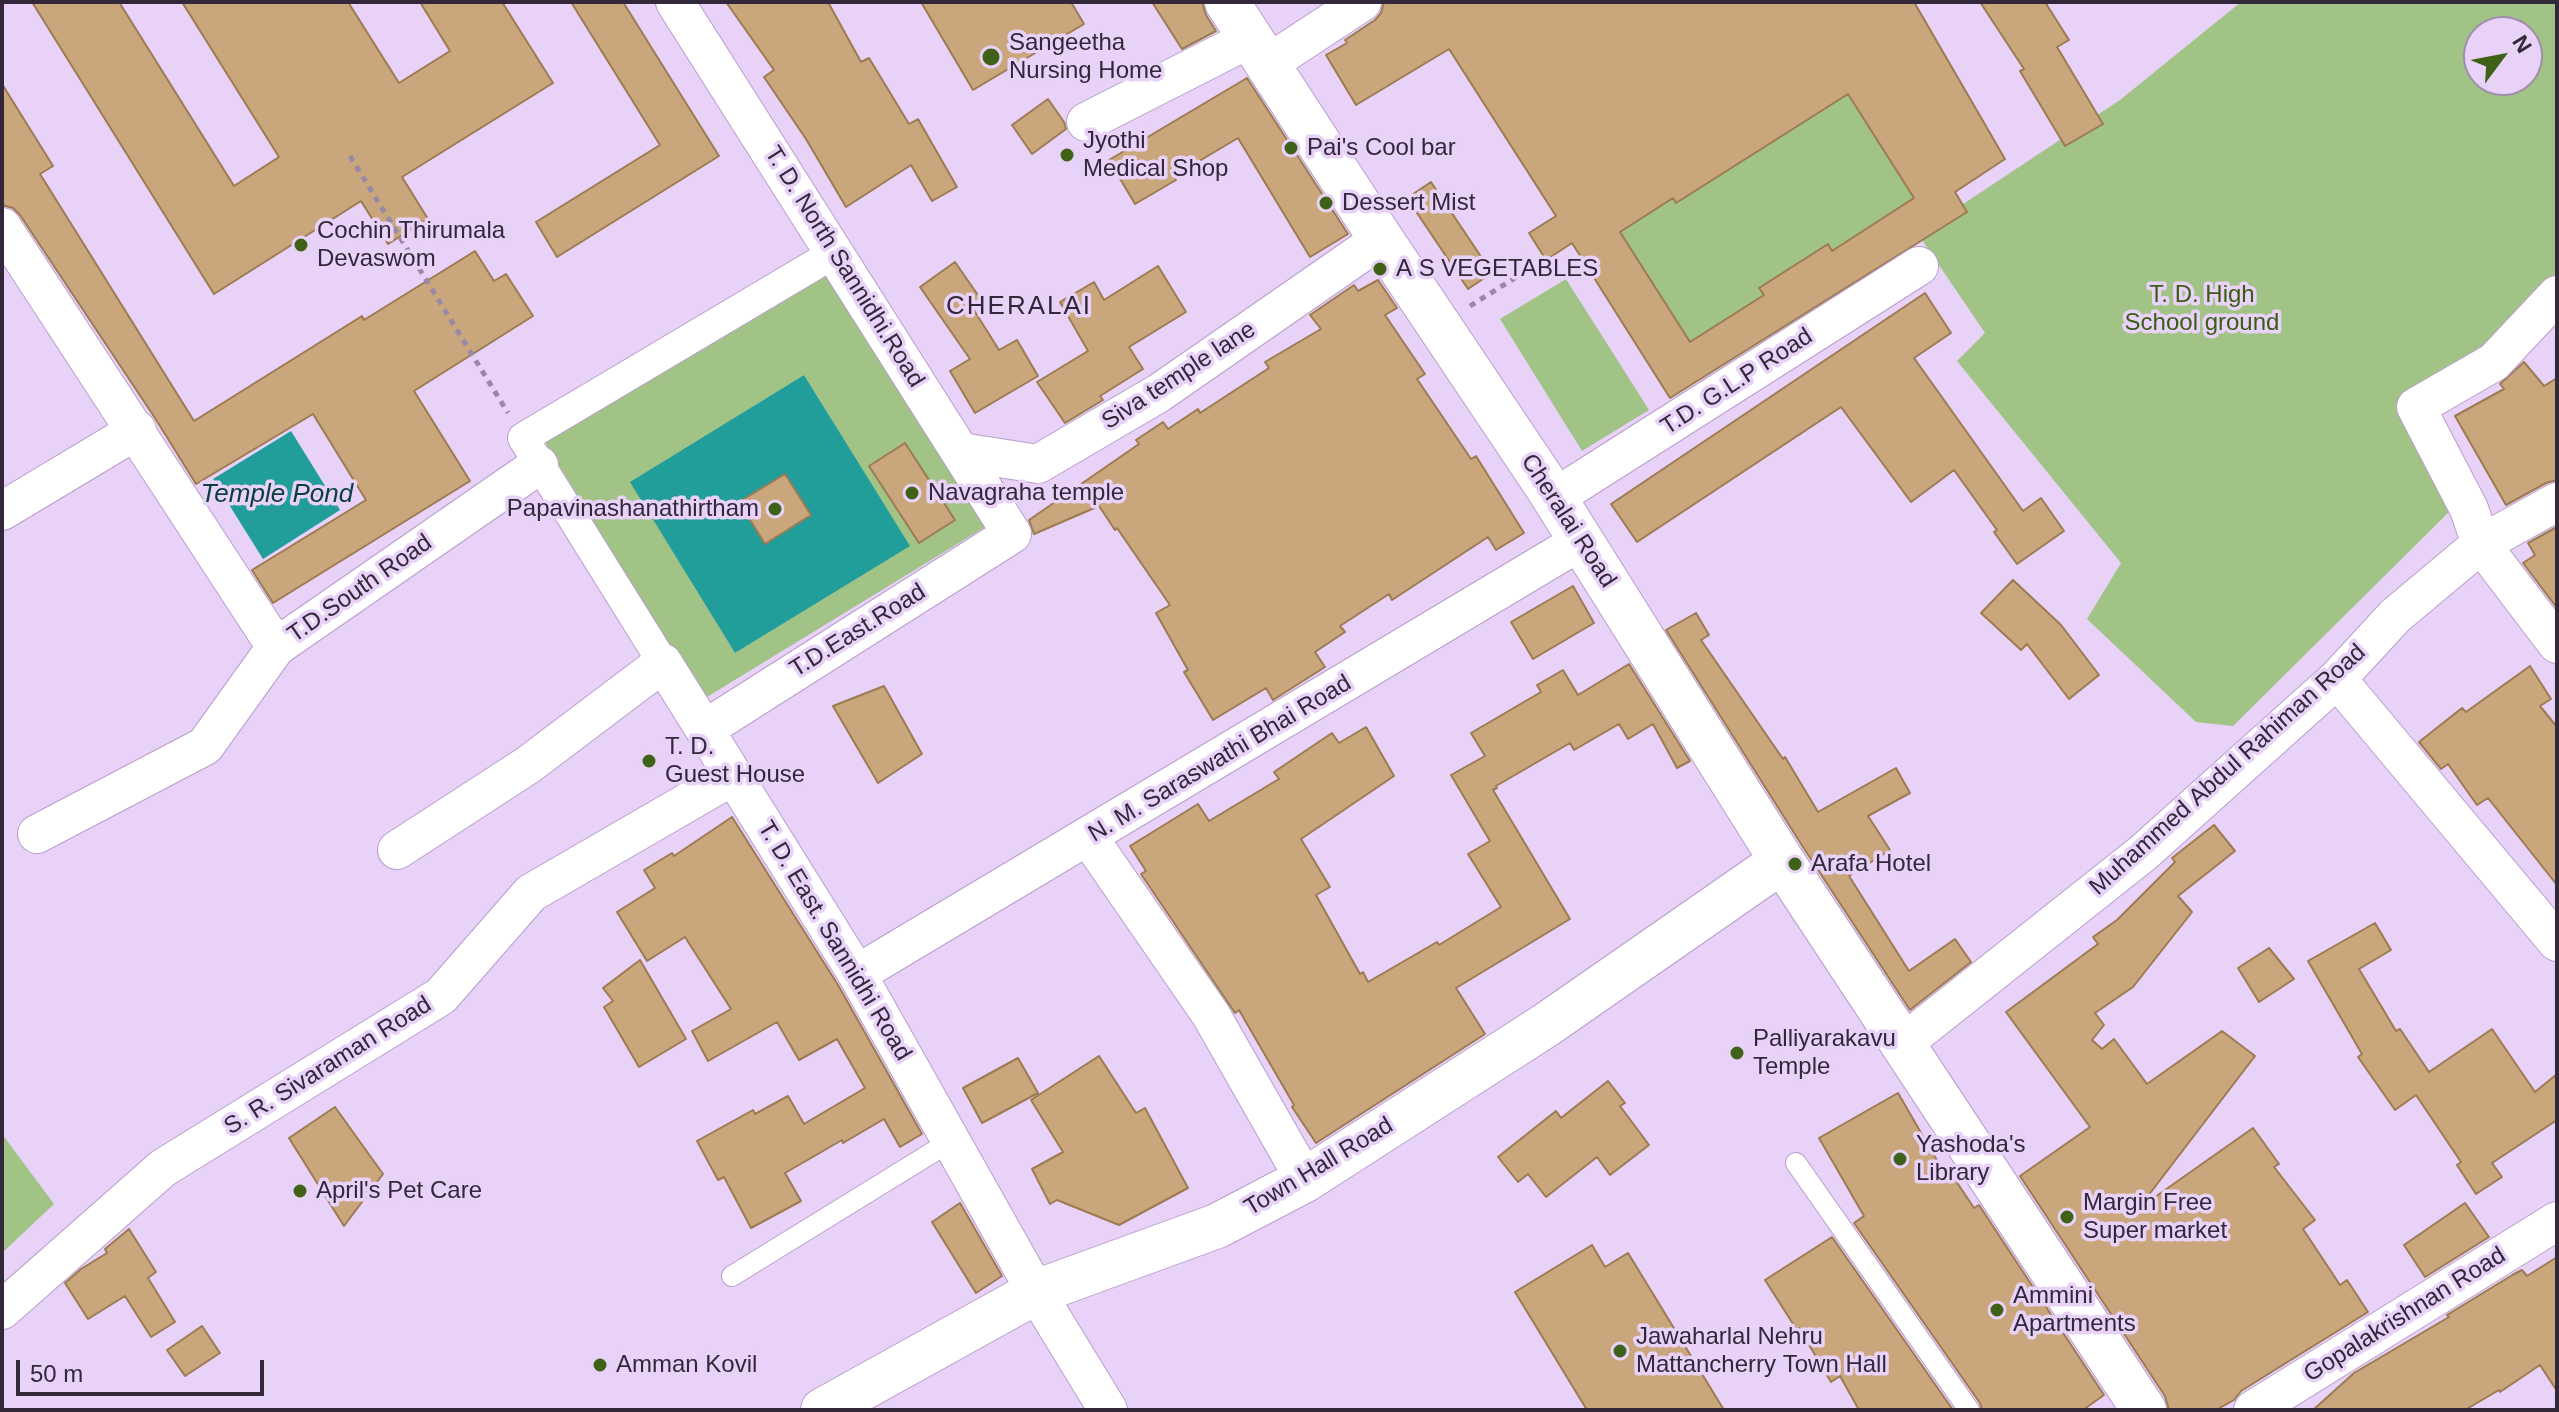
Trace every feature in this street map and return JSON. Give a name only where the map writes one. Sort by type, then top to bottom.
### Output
[{"type":"street","name":"T. D. North Sannidhi.Road","points":[[675,2],[1012,534]]},
{"type":"street","points":[[1086,122],[1249,34],[1362,2]]},
{"type":"street","name":"Cheralai Road","points":[[1249,34],[1554,498],[1901,1045],[2144,1410]]},
{"type":"street","name":"T.D.South Road","points":[[2,227],[276,647],[531,452]]},
{"type":"street","name":"Siva temple lane","points":[[961,452],[1038,464],[1159,393],[1381,239]]},
{"type":"street","points":[[531,452],[836,252]]},
{"type":"street","name":"T.D. G.L.P Road","points":[[1554,498],[1919,266]]},
{"type":"street","points":[[2557,295],[2494,362],[2416,407],[2469,509],[2481,544],[2557,644]]},
{"type":"street","points":[[2,511],[137,430]]},
{"type":"street","name":"T. D. East. Sannidhi Road","points":[[531,452],[857,974],[1036,1292],[1108,1410]]},
{"type":"street","name":"Muhammed Abdul Rahiman Road","points":[[1901,1045],[2143,853],[2337,679],[2395,616],[2481,544],[2557,502]]},
{"type":"street","name":"T.D.East.Road","points":[[705,729],[1012,534]]},
{"type":"street","name":"N. M. Saraswathi Bhai Road","points":[[857,974],[1581,541]]},
{"type":"street","points":[[37,834],[205,746],[276,647]]},
{"type":"street","points":[[397,850],[528,765],[663,663]]},
{"type":"street","points":[[2337,679],[2557,942]]},
{"type":"street","name":"S. R. Sivaraman Road","points":[[2,1310],[163,1168],[441,996],[531,893],[733,776]]},
{"type":"street","points":[[1089,838],[1211,1015],[1305,1180]]},
{"type":"street","name":"Town Hall Road","points":[[823,1410],[1036,1292],[1217,1226],[1305,1180],[1546,1025],[1782,861]]},
{"type":"street","name":"Gopalakrishnan Road","points":[[2253,1410],[2557,1221]]},
{"type":"lane","points":[[732,1276],[951,1141]]},
{"type":"lane","points":[[1796,1163],[1969,1410]]},
{"type":"path","points":[[350,156],[531,452]]},
{"type":"path","points":[[1475,303],[1544,260]]},
{"type":"green space","name":"T. D. High School ground","points":[[2241,2],[2557,2],[2557,272],[2541,293],[2488,343],[2402,396],[2451,510],[2233,726],[2196,722],[2087,619],[2121,563],[1957,361],[1985,333],[1918,234],[2120,100]]},
{"type":"green space","points":[[1844,88],[1914,198],[1832,251],[1827,245],[1760,287],[1764,295],[1690,342],[1620,232]]},
{"type":"green space","points":[[830,263],[990,524],[702,700],[543,439]],"holes":[[[804,375],[909,546],[735,653],[631,482]],[[905,443],[954,519],[919,542],[869,465]]]},
{"type":"green space","points":[[1566,279],[1649,410],[1582,451],[1500,319]]},
{"type":"green space","points":[[2,1134],[54,1204],[2,1253]]},
{"type":"water","points":[[804,375],[910,546],[735,653],[630,482]],"holes":[[[784,474],[811,515],[766,544],[739,502]]]},
{"type":"water","name":"Temple Pond","points":[[291,431],[340,510],[263,559],[213,479]]},
{"type":"building","points":[[32,2],[119,2],[234,186],[279,157],[182,2],[348,2],[399,83],[450,51],[420,2],[502,2],[553,83],[402,177],[428,219],[388,244],[361,201],[214,294]]},
{"type":"building","points":[[571,2],[623,2],[719,156],[557,257],[536,222],[660,145]]},
{"type":"building","points":[[726,2],[828,2],[861,62],[869,58],[909,124],[918,119],[957,187],[932,201],[911,165],[846,207],[806,139],[764,77],[774,70]]},
{"type":"building","name":"Sangeetha Nursing Home","points":[[921,2],[1071,2],[1084,24],[973,90]]},
{"type":"building","points":[[1152,2],[1202,2],[1216,31],[1182,49]]},
{"type":"building","points":[[1384,2],[1914,2],[2005,159],[1955,192],[1967,212],[1670,398],[1572,243],[1546,260],[1529,233],[1556,216],[1449,49],[1356,105],[1326,55],[1347,43],[1345,40],[1381,13]],"holes":[[[1848,94],[1914,198],[1832,251],[1828,244],[1759,288],[1764,295],[1690,342],[1620,232],[1673,198],[1676,203]]]},
{"type":"building","points":[[1980,2],[2045,2],[2069,40],[2057,47],[2103,124],[2065,146],[2020,71],[2024,69]]},
{"type":"building","points":[[1247,78],[1348,234],[1310,257],[1238,138],[1174,176],[1176,180],[1135,204],[1109,160]]},
{"type":"building","points":[[2,84],[53,166],[40,174],[194,421],[362,316],[364,320],[475,251],[494,281],[506,274],[533,316],[414,391],[470,481],[273,603],[252,570],[366,500],[313,414],[196,484],[20,215],[13,208],[2,205]]},
{"type":"building","points":[[1048,99],[1066,129],[1032,154],[1012,125]]},
{"type":"building","points":[[1431,182],[1492,273],[1468,289],[1407,198]]},
{"type":"building","points":[[955,262],[982,301],[972,307],[999,350],[1017,340],[1038,376],[975,413],[950,371],[970,359],[920,287]]},
{"type":"building","points":[[1158,266],[1186,312],[1129,347],[1143,369],[1100,396],[1103,400],[1065,423],[1037,382],[1088,351],[1060,302],[1094,282],[1104,300]]},
{"type":"building","points":[[1378,280],[1397,308],[1385,315],[1425,374],[1417,379],[1471,459],[1476,456],[1524,533],[1496,550],[1488,537],[1392,600],[1389,594],[1340,626],[1345,632],[1315,652],[1325,667],[1273,700],[1266,688],[1213,720],[1184,672],[1188,670],[1156,613],[1170,605],[1099,506],[1034,534],[1029,520],[1139,444],[1136,440],[1163,422],[1168,429],[1198,409],[1200,413],[1269,368],[1265,362],[1321,329],[1310,315],[1354,285],[1358,291]]},
{"type":"building","points":[[1925,293],[1951,333],[1914,358],[2023,511],[2041,498],[2064,531],[2017,564],[1954,470],[1911,502],[1841,407],[1637,542],[1611,504]]},
{"type":"building","points":[[2524,362],[2544,386],[2557,378],[2557,480],[2506,505],[2455,416],[2504,389],[2500,384]]},
{"type":"building","name":"Navagraha temple","points":[[905,443],[955,520],[919,543],[869,466]]},
{"type":"building","name":"Papavinashanathirtham","points":[[785,474],[811,515],[765,544],[739,502]]},
{"type":"building","points":[[2557,527],[2557,608],[2523,563],[2535,555],[2528,543]]},
{"type":"building","points":[[2013,580],[2061,625],[2099,675],[2069,699],[2027,644],[2021,650],[1981,613]]},
{"type":"building","points":[[1573,586],[1594,623],[1533,659],[1511,622]]},
{"type":"building","points":[[1696,613],[1709,635],[1701,640],[1783,759],[1785,757],[1818,812],[1896,768],[1910,793],[1868,816],[1890,850],[1849,876],[1909,971],[1955,939],[1971,962],[1910,1010],[1666,630]]},
{"type":"building","points":[[1629,664],[1690,761],[1677,768],[1653,724],[1628,739],[1619,724],[1574,750],[1570,743],[1496,786],[1493,790],[1570,919],[1456,988],[1485,1034],[1316,1143],[1292,1107],[1294,1105],[1239,1010],[1235,1013],[1141,874],[1146,871],[1130,846],[1198,804],[1209,821],[1279,779],[1274,772],[1332,733],[1339,743],[1366,727],[1394,776],[1301,839],[1330,887],[1316,895],[1360,974],[1363,972],[1368,982],[1437,942],[1439,945],[1501,907],[1468,854],[1490,841],[1451,775],[1485,756],[1471,733],[1541,692],[1537,685],[1563,670],[1578,695]]},
{"type":"building","points":[[2530,666],[2551,699],[2540,706],[2557,727],[2557,885],[2488,798],[2477,805],[2448,764],[2441,769],[2419,742],[2462,708],[2466,712]]},
{"type":"building","points":[[884,686],[922,754],[878,783],[833,706]]},
{"type":"building","points":[[732,817],[838,985],[922,1134],[900,1147],[884,1119],[843,1143],[842,1140],[785,1173],[801,1201],[751,1228],[724,1177],[718,1180],[697,1141],[753,1110],[755,1114],[788,1096],[804,1124],[865,1088],[837,1039],[799,1060],[777,1022],[708,1061],[692,1031],[731,1009],[685,937],[647,961],[617,912],[655,888],[644,870],[672,853],[674,856]]},
{"type":"building","points":[[2214,825],[2235,851],[2178,896],[2192,912],[2133,987],[2095,1013],[2104,1025],[2092,1040],[2102,1049],[2114,1039],[2147,1084],[2222,1031],[2255,1056],[2138,1209],[2253,1128],[2279,1164],[2274,1167],[2315,1220],[2303,1229],[2340,1285],[2347,1280],[2368,1312],[2241,1391],[2234,1400],[2216,1410],[2169,1410],[2165,1396],[2020,1176],[2090,1127],[2006,1012],[2098,944],[2093,937],[2117,920],[2175,862],[2172,858]]},
{"type":"building","points":[[2375,923],[2391,950],[2359,969],[2396,1031],[2400,1029],[2429,1072],[2492,1029],[2535,1092],[2557,1074],[2557,1120],[2492,1163],[2502,1177],[2476,1194],[2457,1165],[2461,1162],[2416,1095],[2395,1110],[2358,1057],[2362,1054],[2308,961]]},
{"type":"building","points":[[2269,948],[2294,979],[2259,1002],[2238,968]]},
{"type":"building","points":[[640,960],[686,1039],[639,1067],[604,1007],[613,1001],[603,988]]},
{"type":"building","points":[[1099,1056],[1136,1113],[1145,1108],[1188,1188],[1119,1225],[1057,1200],[1050,1204],[1032,1169],[1063,1152],[1031,1100]]},
{"type":"building","points":[[1018,1058],[1038,1093],[982,1123],[963,1088]]},
{"type":"building","points":[[1608,1081],[1625,1103],[1620,1106],[1649,1145],[1610,1175],[1597,1157],[1546,1197],[1528,1174],[1518,1182],[1498,1157],[1556,1111],[1561,1118]]},
{"type":"building","points":[[1898,1093],[1942,1169],[1946,1166],[1974,1208],[1979,1205],[2104,1395],[2083,1410],[1982,1410],[1854,1223],[1864,1216],[1819,1138]]},
{"type":"building","points":[[335,1107],[383,1174],[344,1226],[289,1138]]},
{"type":"building","points":[[960,1203],[1002,1276],[976,1293],[932,1222]]},
{"type":"building","points":[[2465,1203],[2489,1237],[2425,1277],[2404,1245]]},
{"type":"building","points":[[129,1229],[156,1272],[148,1278],[175,1322],[151,1337],[125,1296],[88,1319],[65,1283],[107,1253],[105,1249]]},
{"type":"building","points":[[1832,1237],[1953,1410],[1859,1410],[1840,1376],[1831,1382],[1799,1328],[1797,1330],[1765,1280]]},
{"type":"building","name":"Jawaharlal Nehru Mattancherry Town Hall","points":[[1592,1245],[1605,1267],[1628,1253],[1724,1410],[1587,1410],[1515,1292]]},
{"type":"building","points":[[2557,1257],[2557,1391],[2540,1365],[2500,1392],[2465,1410],[2313,1410],[2354,1373],[2514,1274],[2522,1270],[2527,1276]]},
{"type":"building","points":[[202,1326],[220,1353],[185,1376],[167,1350]]},
{"type":"place","name":"Sangeetha Nursing Home","points":[[991,57]]},
{"type":"place","name":"Pai's Cool bar","points":[[1291,148]]},
{"type":"place","name":"Jyothi Medical Shop","points":[[1067,155]]},
{"type":"place","name":"Dessert Mist","points":[[1326,203]]},
{"type":"place","name":"Cochin Thirumala Devaswom","points":[[301,245]]},
{"type":"place","name":"A S VEGETABLES","points":[[1380,269]]},
{"type":"place","name":"Navagraha temple","points":[[912,493]]},
{"type":"place","name":"Papavinashanathirtham","points":[[775,509]]},
{"type":"place","name":"T. D. Guest House","points":[[649,761]]},
{"type":"place","name":"Arafa Hotel","points":[[1795,864]]},
{"type":"place","name":"Palliyarakavu Temple","points":[[1737,1053]]},
{"type":"place","name":"Yashoda's Library","points":[[1900,1159]]},
{"type":"place","name":"April's Pet Care","points":[[300,1191]]},
{"type":"place","name":"Margin Free Super market","points":[[2067,1217]]},
{"type":"place","name":"Ammini Apartments","points":[[1997,1310]]},
{"type":"place","name":"Jawaharlal Nehru Mattancherry Town Hall","points":[[1620,1351]]},
{"type":"place","name":"Amman Kovil","points":[[600,1365]]},
{"type":"district","name":"CHERALAI","points":[[1019,307]]}]
